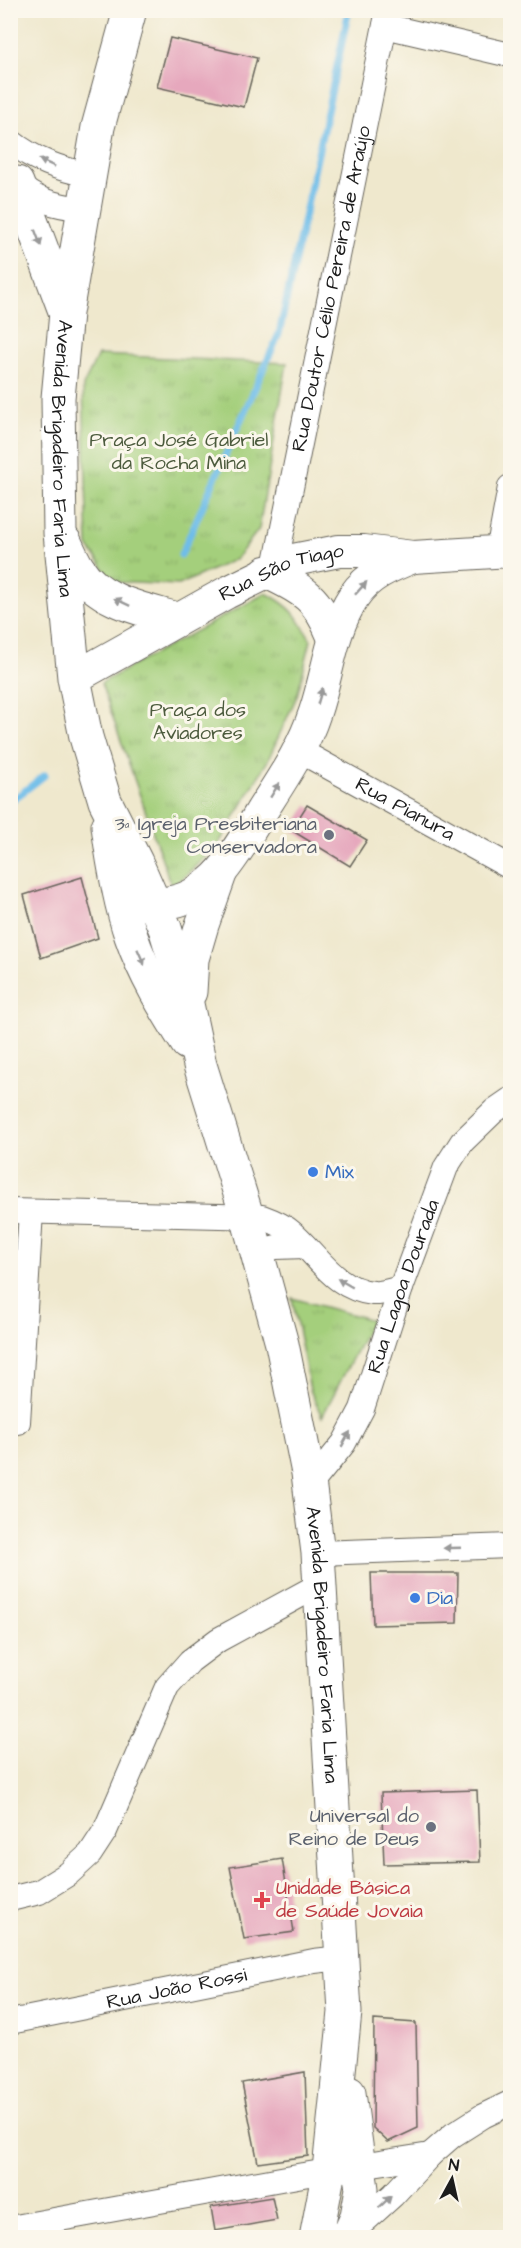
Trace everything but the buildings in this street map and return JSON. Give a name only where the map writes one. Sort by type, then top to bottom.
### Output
[{"type":"main road","name":"Avenida Brigadeiro Faria Lima","points":[[123,17],[89,175],[66,313],[58,398],[60,533],[74,678],[86,737],[105,801],[136,862],[138,903],[131,935],[159,999],[200,1065]]},
{"type":"main road","points":[[14,177],[66,313]]},
{"type":"main road","points":[[60,533],[79,570],[98,590],[126,605],[177,619]]},
{"type":"main road","points":[[189,1012],[192,959],[201,925],[220,874]]},
{"type":"main road","name":"Avenida Brigadeiro Faria Lima","points":[[138,903],[165,928],[184,990],[200,1065],[247,1216],[282,1344],[310,1485],[318,1553],[345,2012],[342,2044],[344,2168],[362,2189],[357,2216],[333,2233]]},
{"type":"street","points":[[387,18],[510,55]]},
{"type":"street","name":"Rua Doutor Célio Pereira de Araújo","points":[[270,570],[387,18]]},
{"type":"street","points":[[10,141],[51,166],[89,175]]},
{"type":"street","points":[[14,177],[32,195],[48,202],[83,209]]},
{"type":"street","points":[[504,551],[510,487]]},
{"type":"street","name":"Rua São Tiago","points":[[74,678],[177,619],[270,570],[315,555],[339,551],[364,551],[413,557],[504,551]]},
{"type":"street","points":[[138,903],[192,895],[220,874],[300,751],[315,713],[334,639],[354,595],[369,579],[389,566],[413,557]]},
{"type":"street","points":[[270,570],[310,596],[324,615],[334,639]]},
{"type":"street","name":"Rua Pianura","points":[[300,751],[510,867]]},
{"type":"street","name":"Rua Lagoa Dourada","points":[[310,1485],[344,1443],[362,1408],[401,1288],[446,1167],[462,1142],[494,1110],[510,1100]]},
{"type":"street","points":[[18,1422],[21,1211],[262,1217],[292,1233],[325,1269],[341,1281],[357,1289],[375,1293],[401,1288]]},
{"type":"street","points":[[257,1252],[276,1247],[305,1246]]},
{"type":"street","points":[[318,1553],[510,1546]]},
{"type":"street","points":[[10,1899],[39,1892],[68,1874],[90,1854],[105,1831],[167,1687],[190,1662],[218,1640],[319,1585]]},
{"type":"street","name":"Rua João Rossi","points":[[10,2022],[302,1963],[341,1958]]},
{"type":"street","points":[[333,2233],[393,2195],[430,2155],[453,2135],[483,2116],[510,2103]]},
{"type":"street","points":[[10,2228],[344,2168],[430,2155]]},
{"type":"green space","name":"Praça José Gabriel da Rocha Mina","points":[[98,355],[287,363],[259,529],[236,559],[179,585],[113,582],[88,546],[83,386]]},
{"type":"green space","name":"Praça dos Aviadores","points":[[266,593],[293,612],[311,640],[297,696],[267,762],[218,845],[172,888],[101,683]]},
{"type":"green space","points":[[292,1298],[372,1320],[322,1417],[310,1390]]},
{"type":"waterway","points":[[181,555],[279,334],[349,10]]},
{"type":"waterway","points":[[10,802],[45,775]]},
{"type":"place","name":"3ª Igreja Presbiteriana Conservadora","points":[[329,835]]},
{"type":"place","name":"Mix","points":[[313,1172]]},
{"type":"place","name":"Dia","points":[[415,1598]]},
{"type":"place","name":"Universal do Reino de Deus","points":[[431,1827]]},
{"type":"place","name":"Unidade Básica de Saúde Jovaia","points":[[262,1900]]}]
